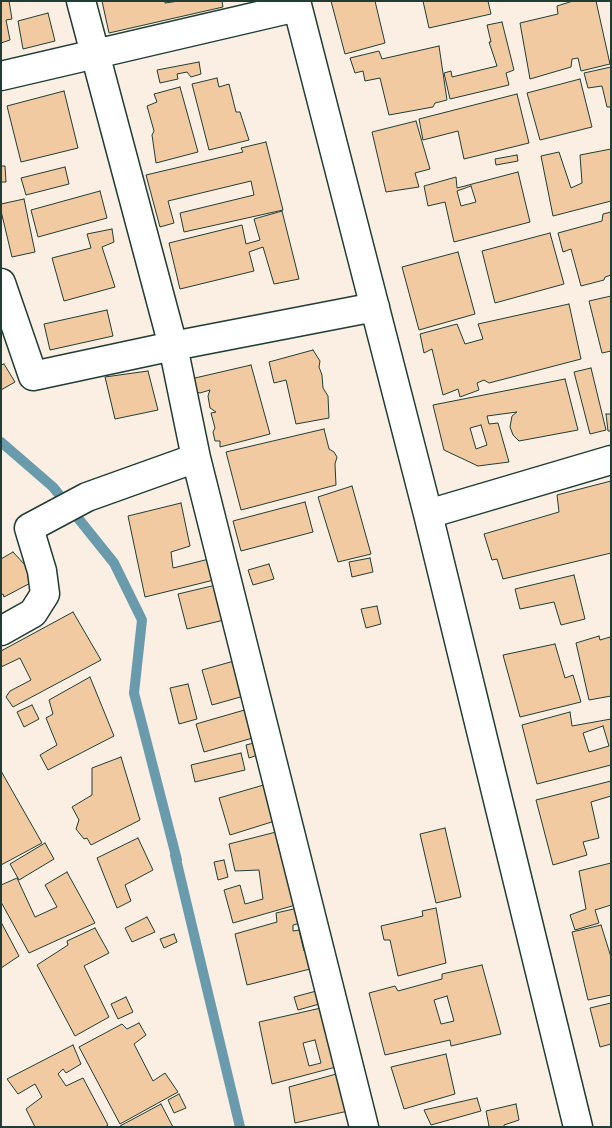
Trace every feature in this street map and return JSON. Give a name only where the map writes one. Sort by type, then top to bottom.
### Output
[{"type":"street","points":[[81,1],[173,346],[196,458],[364,1127]]},
{"type":"street","points":[[1,76],[296,4],[428,514],[578,1127]]},
{"type":"street","points":[[1,283],[33,376],[173,346],[375,307]]},
{"type":"street","points":[[1,631],[34,613],[45,594],[42,571],[29,528],[87,497],[196,458]]},
{"type":"street","points":[[428,514],[611,460]]},
{"type":"building","points":[[1,1],[9,1],[12,19],[6,20],[10,40],[1,43]]},
{"type":"building","points":[[102,1],[165,1],[165,3],[179,1],[222,1],[223,7],[109,33]]},
{"type":"building","points":[[331,1],[375,1],[385,43],[345,54]]},
{"type":"building","points":[[423,1],[488,1],[491,14],[429,28]]},
{"type":"building","points":[[573,1],[596,1],[610,64],[581,71],[578,58],[572,59],[571,67],[530,79],[520,23],[558,14],[557,6]]},
{"type":"building","points":[[48,13],[55,41],[23,49],[18,21]]},
{"type":"building","points":[[502,22],[514,70],[506,73],[509,85],[450,99],[444,73],[451,71],[452,77],[497,66],[489,42],[491,42],[487,25]]},
{"type":"building","points":[[439,46],[447,100],[435,103],[433,107],[389,115],[380,78],[365,81],[363,71],[355,73],[350,58],[379,51],[382,59]]},
{"type":"building","points":[[199,62],[201,74],[191,77],[187,72],[177,74],[178,79],[160,83],[157,70]]},
{"type":"building","points":[[611,67],[611,107],[607,107],[602,86],[588,88],[584,73]]},
{"type":"building","points":[[217,78],[219,87],[229,84],[236,112],[240,112],[249,140],[209,150],[192,84]]},
{"type":"building","points":[[580,79],[592,127],[540,140],[527,93]]},
{"type":"building","points":[[180,87],[198,152],[156,163],[152,135],[154,131],[147,106],[157,102],[154,94]]},
{"type":"building","points":[[64,91],[78,148],[21,162],[7,106]]},
{"type":"building","points":[[517,94],[529,143],[464,159],[458,131],[423,140],[419,119]]},
{"type":"building","points":[[416,121],[430,169],[415,173],[419,187],[386,192],[372,132]]},
{"type":"building","points":[[266,142],[283,210],[184,232],[180,213],[254,195],[251,181],[168,201],[174,223],[160,227],[146,175],[243,152],[241,148]]},
{"type":"building","points":[[611,149],[611,201],[553,216],[541,156],[559,152],[571,188],[582,183],[580,155]]},
{"type":"building","points":[[517,155],[518,161],[496,165],[495,159]]},
{"type":"building","points":[[1,166],[5,166],[6,182],[1,182]]},
{"type":"building","points":[[65,167],[69,184],[26,195],[21,178]]},
{"type":"building","points":[[518,172],[530,222],[454,242],[445,202],[428,206],[424,186],[456,177],[457,188]],"holes":[[[471,186],[476,202],[461,206],[457,191]]]},
{"type":"building","points":[[100,191],[107,218],[38,237],[31,210]]},
{"type":"building","points":[[24,199],[35,252],[12,257],[1,204]]},
{"type":"building","points":[[282,211],[299,279],[274,284],[263,247],[249,252],[254,271],[180,289],[169,243],[242,225],[246,244],[260,240],[254,219]]},
{"type":"building","points":[[611,212],[611,275],[605,277],[604,280],[581,286],[571,249],[563,252],[558,233],[602,221],[603,214]]},
{"type":"building","points":[[112,229],[114,242],[102,247],[115,287],[64,301],[52,258],[91,248],[87,234]]},
{"type":"building","points":[[550,233],[564,284],[495,303],[482,251]]},
{"type":"building","points":[[458,252],[475,314],[419,330],[402,267]]},
{"type":"building","points":[[611,296],[611,351],[602,353],[589,301]]},
{"type":"building","points":[[569,304],[581,359],[489,383],[484,380],[477,383],[479,390],[460,397],[458,389],[443,395],[432,349],[424,353],[420,334],[457,324],[465,344],[483,339],[478,324]]},
{"type":"building","points":[[107,310],[113,336],[50,350],[44,324]]},
{"type":"building","points":[[313,350],[320,361],[319,367],[323,388],[328,396],[329,418],[296,424],[286,380],[274,383],[269,362]]},
{"type":"building","points":[[4,364],[15,382],[1,390],[1,365]]},
{"type":"building","points":[[251,365],[270,434],[220,447],[220,441],[215,441],[213,432],[215,428],[211,413],[216,412],[210,408],[208,396],[210,390],[200,393],[196,392],[191,382],[195,378]]},
{"type":"building","points":[[591,368],[606,430],[590,434],[574,372]]},
{"type":"building","points":[[148,371],[158,410],[115,419],[105,377]]},
{"type":"building","points":[[565,379],[578,430],[519,441],[513,435],[510,427],[512,416],[517,412],[487,416],[489,424],[498,423],[509,462],[478,466],[444,450],[433,405]],"holes":[[[481,425],[487,445],[476,449],[470,428]]]},
{"type":"building","points":[[606,414],[611,414],[611,431],[608,431]]},
{"type":"building","points":[[324,429],[329,449],[337,457],[335,464],[336,485],[241,510],[226,452]]},
{"type":"building","points":[[611,481],[611,553],[503,579],[497,559],[492,560],[484,534],[559,512],[557,495]]},
{"type":"building","points":[[352,486],[371,554],[338,562],[318,497]]},
{"type":"building","points":[[305,502],[313,532],[241,551],[233,521]]},
{"type":"building","points":[[181,503],[190,546],[171,552],[173,568],[213,558],[218,579],[145,597],[128,516]]},
{"type":"building","points":[[13,552],[38,579],[4,597],[3,594],[1,595],[1,559]]},
{"type":"building","points":[[370,558],[373,572],[352,577],[349,562]]},
{"type":"building","points":[[269,564],[274,579],[253,585],[248,570]]},
{"type":"building","points":[[574,575],[585,619],[561,625],[554,602],[520,609],[515,589]]},
{"type":"building","points":[[216,585],[224,620],[187,629],[178,594]]},
{"type":"building","points":[[377,606],[381,624],[366,628],[361,609]]},
{"type":"building","points":[[73,612],[101,660],[13,707],[6,697],[10,691],[31,680],[20,658],[1,667],[1,651]]},
{"type":"building","points":[[599,636],[600,640],[610,637],[611,640],[611,696],[589,700],[576,643]]},
{"type":"building","points":[[555,644],[565,678],[573,675],[581,702],[520,717],[503,655]]},
{"type":"building","points":[[234,661],[244,696],[212,705],[202,670]]},
{"type":"building","points":[[90,677],[114,736],[48,770],[40,755],[57,745],[46,718],[53,714],[49,700]]},
{"type":"building","points":[[188,684],[197,719],[179,724],[170,688]]},
{"type":"building","points":[[32,705],[39,719],[24,727],[17,712]]},
{"type":"building","points":[[248,709],[256,737],[204,752],[196,724]]},
{"type":"building","points":[[570,712],[572,726],[611,719],[611,765],[537,784],[522,725]],"holes":[[[603,726],[609,746],[589,752],[583,733]]]},
{"type":"building","points":[[258,742],[261,754],[249,758],[246,745]]},
{"type":"building","points":[[241,753],[245,770],[195,782],[191,765]]},
{"type":"building","points":[[121,757],[140,820],[91,845],[87,838],[84,839],[76,829],[79,820],[72,807],[92,795],[92,768]]},
{"type":"building","points":[[1,771],[42,843],[1,865]]},
{"type":"building","points":[[611,781],[611,796],[591,802],[599,838],[583,842],[587,855],[553,865],[536,800]]},
{"type":"building","points":[[267,784],[278,820],[230,835],[219,798]]},
{"type":"building","points":[[445,828],[461,897],[436,903],[420,834]]},
{"type":"building","points":[[280,831],[299,904],[233,923],[224,890],[240,885],[245,904],[263,899],[259,870],[235,871],[229,844]]},
{"type":"building","points":[[138,838],[153,870],[125,885],[131,901],[117,908],[97,858]]},
{"type":"building","points":[[45,843],[54,859],[19,880],[10,864]]},
{"type":"building","points":[[224,860],[228,877],[218,880],[214,862]]},
{"type":"building","points":[[611,863],[611,905],[595,910],[599,923],[575,930],[570,915],[586,909],[579,871]]},
{"type":"building","points":[[67,872],[95,923],[29,953],[1,902],[1,885],[17,878],[35,917],[57,907],[45,885]]},
{"type":"building","points":[[298,908],[301,923],[293,925],[293,931],[299,930],[304,951],[307,952],[310,969],[247,985],[235,934],[277,922],[276,913]]},
{"type":"building","points":[[436,908],[446,963],[398,976],[390,940],[384,940],[381,926],[423,916],[422,911]]},
{"type":"building","points":[[147,917],[155,932],[132,942],[125,928]]},
{"type":"building","points":[[1,922],[19,956],[1,968]]},
{"type":"building","points":[[601,925],[611,957],[611,995],[588,1000],[572,932]]},
{"type":"building","points":[[95,928],[109,953],[84,966],[109,1017],[75,1036],[37,965],[68,945],[67,941]]},
{"type":"building","points":[[174,934],[177,942],[164,948],[160,939]]},
{"type":"building","points":[[482,965],[501,1034],[451,1046],[450,1040],[385,1055],[369,993],[395,986],[398,991],[442,979],[442,974]],"holes":[[[447,996],[454,1021],[441,1024],[434,1000]]]},
{"type":"building","points":[[320,990],[323,1003],[298,1010],[294,997]]},
{"type":"building","points":[[126,997],[133,1012],[118,1019],[111,1004]]},
{"type":"building","points":[[611,1003],[611,1044],[600,1047],[590,1008]]},
{"type":"building","points":[[321,1008],[336,1067],[272,1084],[259,1022]],"holes":[[[315,1040],[321,1063],[309,1066],[303,1043]]]},
{"type":"building","points":[[139,1023],[146,1035],[134,1044],[153,1081],[165,1073],[178,1092],[120,1124],[79,1047],[122,1024],[127,1029]]},
{"type":"building","points":[[73,1045],[81,1064],[66,1073],[63,1069],[58,1074],[66,1086],[83,1078],[108,1125],[105,1127],[35,1127],[26,1109],[42,1097],[35,1084],[18,1094],[7,1079]]},
{"type":"building","points":[[446,1054],[455,1094],[404,1109],[391,1067]]},
{"type":"building","points":[[340,1073],[348,1111],[295,1123],[289,1087]]},
{"type":"building","points":[[179,1094],[186,1108],[174,1113],[168,1100]]},
{"type":"building","points":[[477,1098],[481,1111],[431,1125],[424,1110]]},
{"type":"building","points":[[161,1104],[173,1127],[120,1126]]},
{"type":"building","points":[[516,1104],[519,1120],[504,1125],[504,1127],[486,1127],[489,1126],[486,1111]]},
{"type":"waterway","points":[[1,442],[53,487],[114,563],[142,620],[134,693],[177,860]]},
{"type":"waterway","points":[[175,855],[240,1127]]}]
